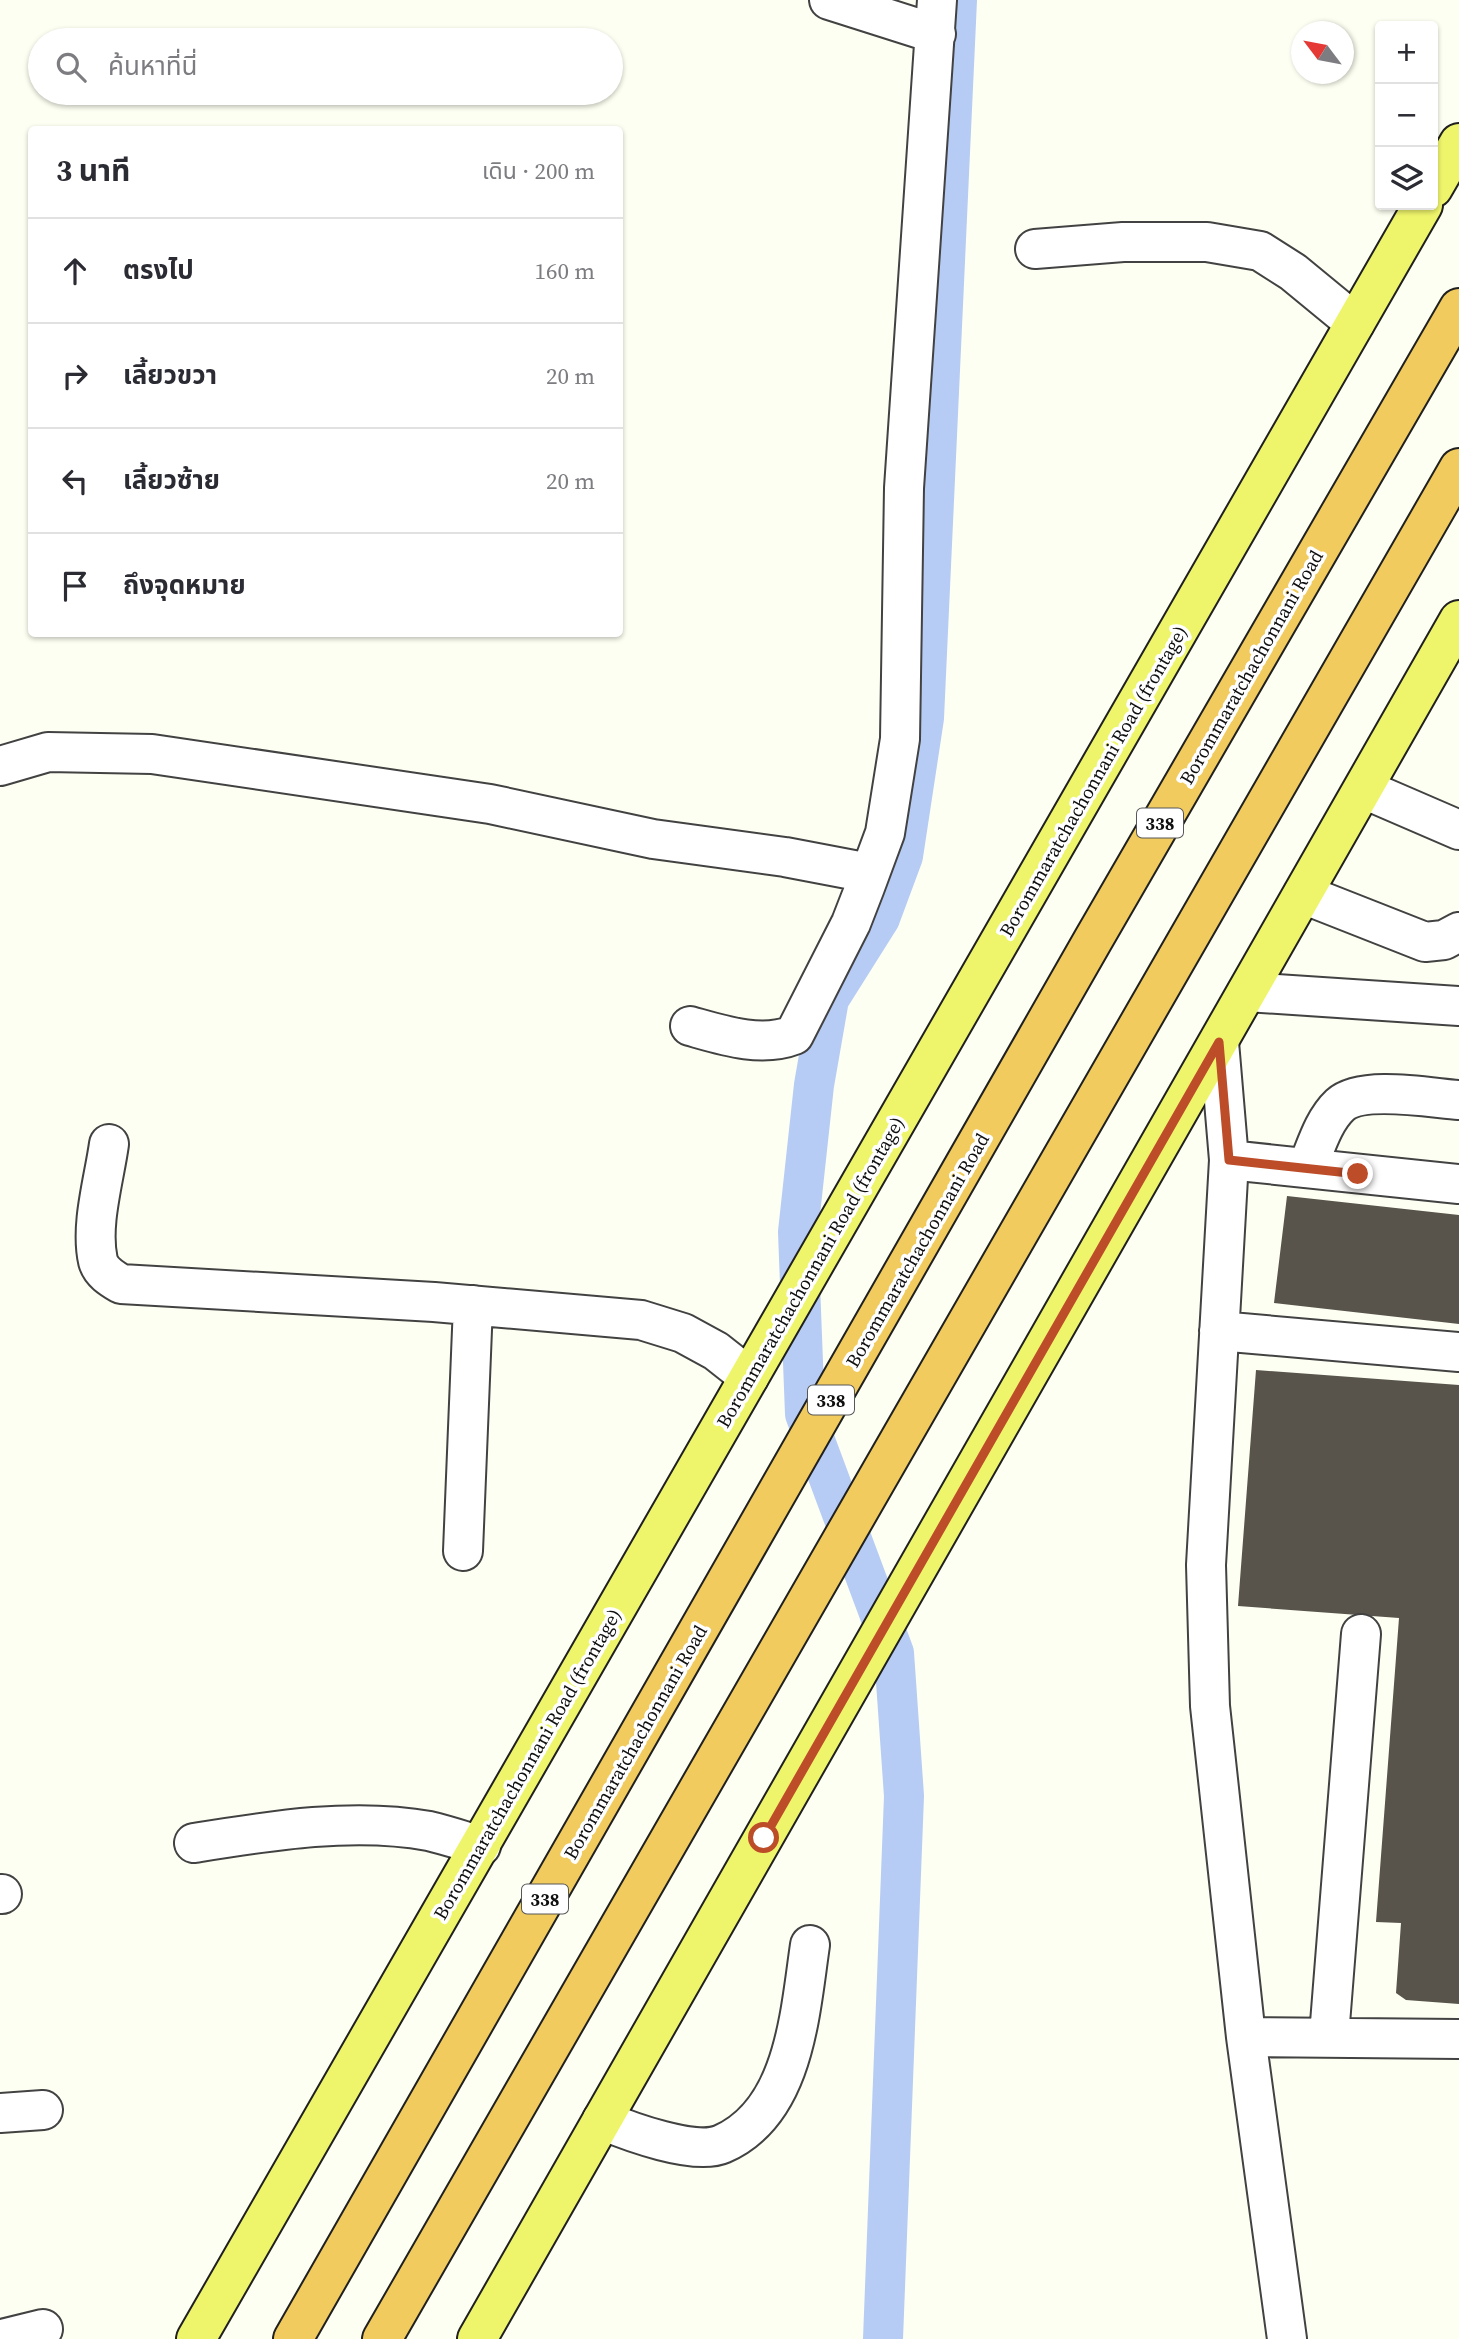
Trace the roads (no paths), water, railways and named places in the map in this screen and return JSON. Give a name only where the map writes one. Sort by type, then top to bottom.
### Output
[{"type":"highway","name":"Borommaratchachonnani Road","points":[[293,2339],[1459,308]]},
{"type":"highway","points":[[382,2339],[1459,468]]},
{"type":"main road","points":[[1438,179],[1459,143]]},
{"type":"main road","name":"Borommaratchachonnani Road (frontage)","points":[[196,2339],[1420,210]]},
{"type":"main road","points":[[477,2339],[1455,633]]},
{"type":"street","points":[[690,1026],[735,1039],[785,1039],[794,1035],[851,923],[884,833],[900,739],[904,488],[936,17],[829,0]]},
{"type":"street","points":[[1035,249],[1137,242],[1207,242],[1260,251],[1293,272],[1355,323]]},
{"type":"street","points":[[0,766],[48,752],[152,754],[490,804],[653,839],[785,857],[869,873]]},
{"type":"street","points":[[1364,789],[1459,830]]},
{"type":"street","points":[[1303,894],[1426,942],[1444,940],[1459,932]]},
{"type":"street","points":[[1247,992],[1459,1006]]},
{"type":"street","points":[[1219,1042],[1229,1160],[1206,1565],[1210,1706],[1246,2037],[1287,2339]]},
{"type":"street","points":[[1307,1168],[1327,1122],[1342,1103],[1370,1094],[1459,1100]]},
{"type":"street","points":[[109,1144],[97,1228],[98,1262],[107,1275],[121,1284],[473,1305],[640,1320],[683,1333],[752,1371]]},
{"type":"street","points":[[1229,1160],[1459,1184]]},
{"type":"street","points":[[463,1550],[473,1305]]},
{"type":"street","points":[[1219,1331],[1459,1352]]},
{"type":"street","points":[[1329,2036],[1361,1634]]},
{"type":"street","points":[[194,1843],[265,1831],[365,1826],[428,1831],[481,1846]]},
{"type":"street","points":[[603,2120],[639,2136],[692,2145],[720,2145],[738,2133],[772,2097],[784,2071],[796,2038],[810,1945]]},
{"type":"street","points":[[1246,2037],[1459,2039]]},
{"type":"street","points":[[0,2113],[43,2110]]},
{"type":"street","points":[[2,2339],[43,2329]]},
{"type":"waterway","points":[[883,2339],[904,1796],[894,1653],[805,1414],[798,1232],[814,1085],[829,999],[880,918],[903,856],[924,718],[957,0]]}]
